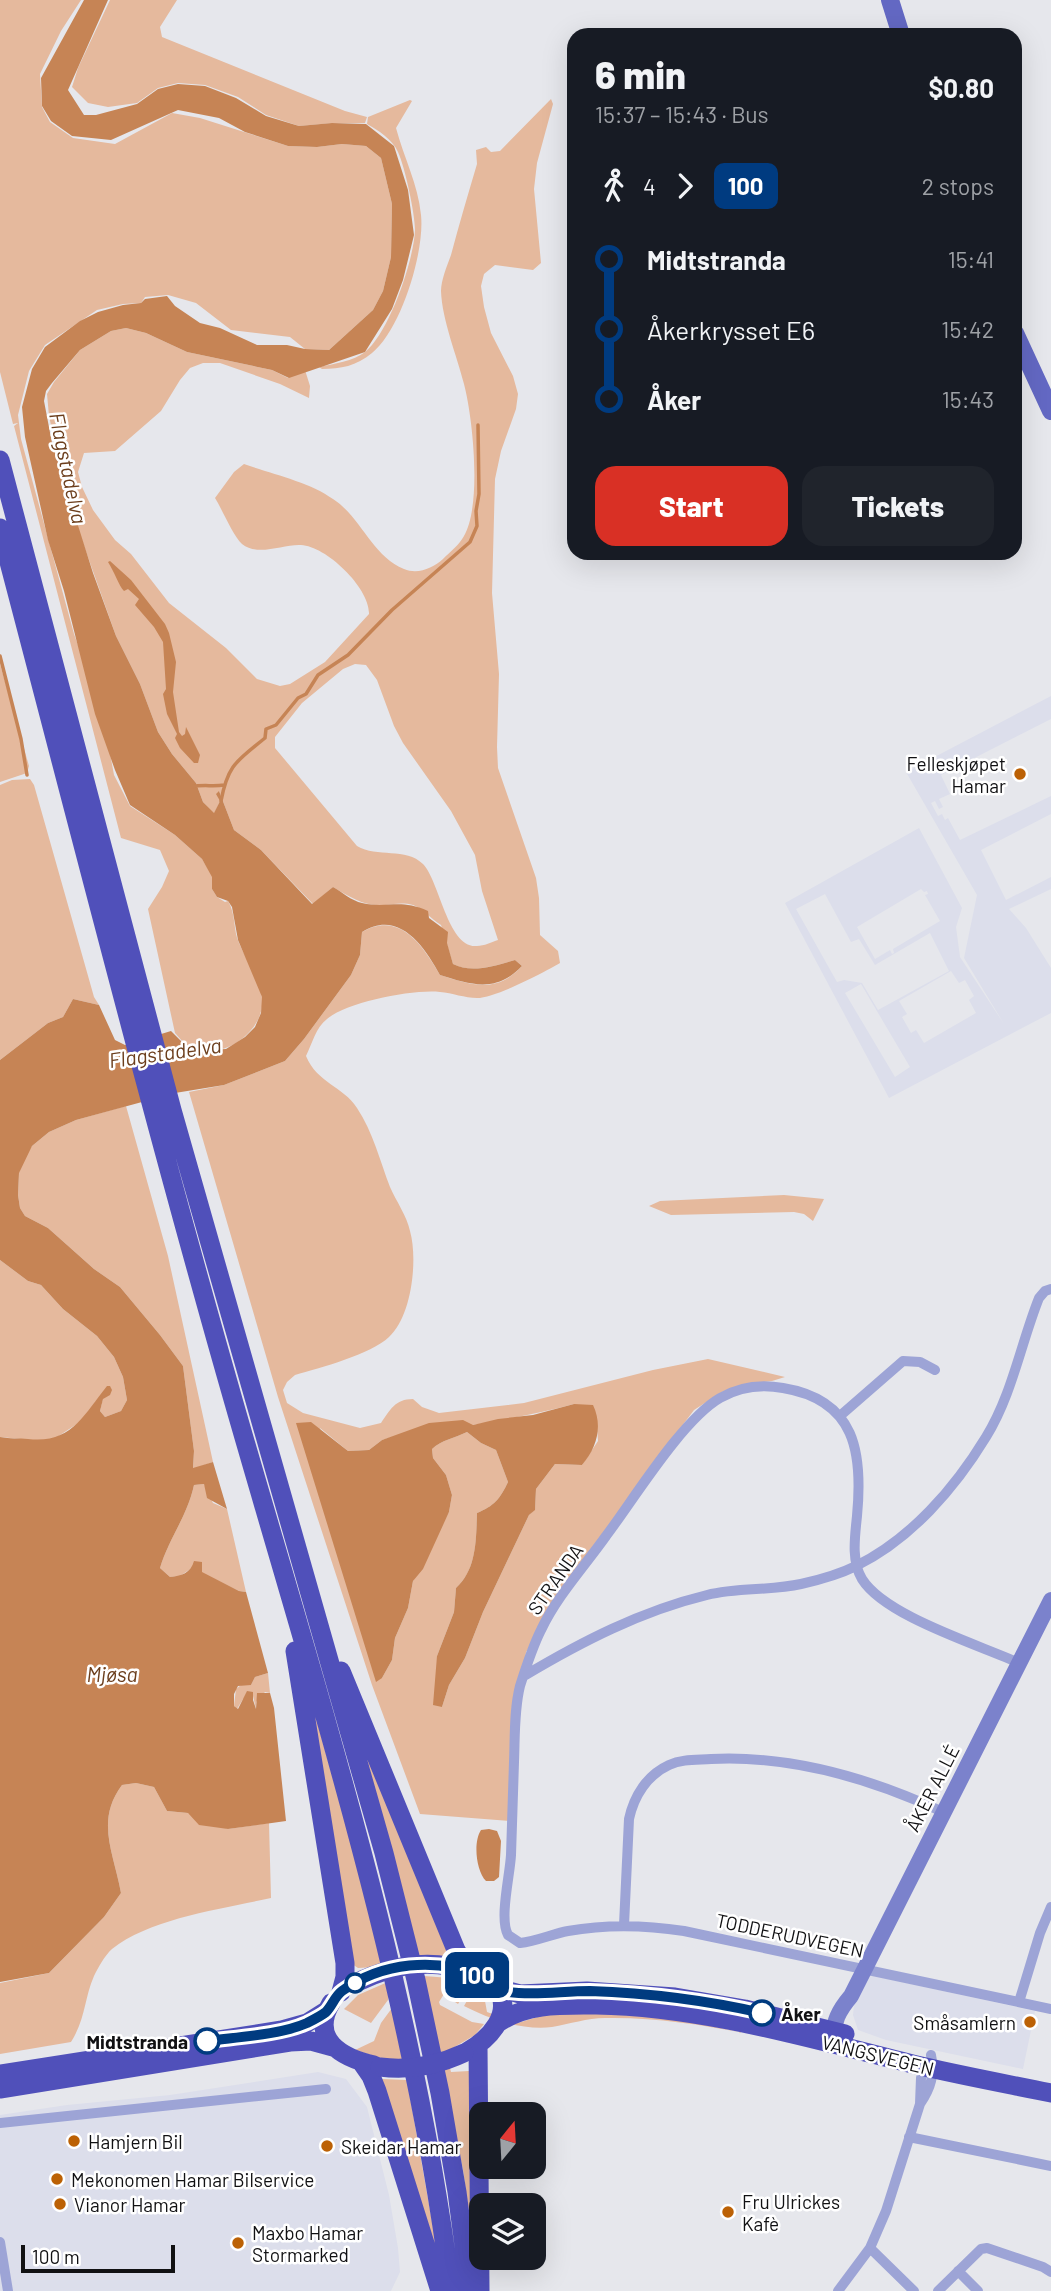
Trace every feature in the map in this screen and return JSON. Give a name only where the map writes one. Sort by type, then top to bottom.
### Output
[{"type":"highway","points":[[0,460],[140,1027]]},
{"type":"highway","points":[[0,528],[300,1599],[390,1956],[425,2123],[451,2291]]},
{"type":"highway","points":[[300,1599],[322,1621],[456,1950],[469,1972]]},
{"type":"highway","points":[[300,1599],[296,1660],[345,1963],[341,1992]]},
{"type":"highway","points":[[300,1599],[384,1853],[416,1980],[449,2139],[470,2291]]},
{"type":"highway","points":[[0,2074],[307,2023],[326,2011],[341,1992],[362,1980],[402,1966],[427,1964],[449,1966],[469,1972],[488,1980],[498,1989],[502,2003],[493,2033],[471,2049],[443,2062],[420,2067],[371,2065],[343,2056],[333,2047],[325,2027],[326,2011]]},
{"type":"highway","name":"VANGSVEGEN","points":[[498,1989],[520,1994],[587,1991],[675,1997],[745,2009],[929,2063],[1051,2093]]},
{"type":"highway","name":"VANGSVEGEN","points":[[498,2023],[513,2013],[542,2007],[628,2007],[837,2036]]},
{"type":"highway","points":[[0,2089],[290,2042],[311,2041],[333,2047]]},
{"type":"highway","points":[[471,2049],[480,2291]]},
{"type":"highway","name":"VANGSVEGEN","points":[[929,2063],[1051,2082]]},
{"type":"highway","points":[[371,2065],[371,2076],[440,2291]]},
{"type":"main road","points":[[890,0],[899,28]]},
{"type":"main road","points":[[1022,348],[1051,411]]},
{"type":"street","points":[[524,1676],[590,1638],[663,1608],[727,1591],[802,1583],[855,1567],[904,1534],[956,1480],[991,1426],[1039,1298],[1050,1288]]},
{"type":"street","points":[[934,1370],[920,1363],[903,1361],[841,1415],[852,1438],[860,1475],[855,1567],[873,1592],[895,1610],[1019,1663]]},
{"type":"street","name":"STRANDA","points":[[520,1942],[508,1936],[505,1924],[510,1870],[515,1723],[524,1676],[542,1628],[559,1600],[692,1420],[706,1408],[731,1392],[746,1387],[764,1386],[801,1392],[841,1415]]},
{"type":"street","name":"ÅKER ALLÉ","points":[[837,2036],[850,2010],[851,1996],[864,1968],[1051,1600]]},
{"type":"street","points":[[624,1925],[629,1819],[632,1806],[649,1779],[668,1766],[682,1761],[723,1758],[782,1763],[879,1785],[943,1812]]},
{"type":"street","points":[[1019,2002],[1040,1933],[1051,1907]]},
{"type":"street","name":"TODDERUDVEGEN","points":[[520,1942],[569,1931],[624,1925],[684,1931],[1051,2009]]},
{"type":"street","points":[[838,2291],[870,2248],[886,2211],[920,2104],[920,2088],[929,2063]]},
{"type":"street","points":[[0,2123],[326,2090]]},
{"type":"street","points":[[909,2137],[1051,2166]]},
{"type":"street","points":[[0,2242],[8,2291]]},
{"type":"street","points":[[870,2248],[914,2291]]},
{"type":"street","points":[[938,2291],[981,2249],[986,2248],[1043,2266],[1051,2272]]},
{"type":"street","points":[[958,2271],[978,2291]]},
{"type":"shaded area","points":[[0,0],[81,0],[61,31],[40,74],[42,107],[50,122],[73,138],[115,144],[172,113],[200,118],[288,146],[366,146],[381,158],[392,204],[391,257],[383,291],[373,310],[329,350],[305,349],[290,337],[231,330],[196,303],[168,295],[145,297],[141,303],[97,310],[45,345],[29,371],[18,415],[21,439],[74,634],[109,748],[114,775],[130,806],[175,835],[202,859],[213,877],[212,889],[217,897],[228,901],[231,906],[237,938],[261,990],[262,1005],[258,1020],[248,1033],[220,1050],[191,1051],[175,1033],[148,909],[169,871],[160,850],[121,838],[14,426],[18,423],[13,424],[0,372]]},
{"type":"shaded area","points":[[110,0],[177,0],[160,27],[162,37],[345,111],[367,117],[365,123],[299,126],[266,115],[238,97],[205,85],[178,83],[158,88],[137,103],[108,107],[88,103],[72,87],[78,68]]},
{"type":"shaded area","points":[[551,99],[553,104],[537,163],[534,189],[541,263],[533,270],[495,265],[484,274],[481,286],[491,333],[513,376],[518,394],[495,479],[492,593],[499,674],[498,768],[536,878],[540,935],[558,951],[560,963],[519,984],[485,997],[472,998],[428,992],[398,995],[349,1007],[336,1013],[320,1026],[306,1056],[323,1079],[345,1094],[368,1127],[390,1187],[409,1225],[413,1271],[403,1316],[389,1337],[358,1355],[295,1375],[283,1390],[287,1403],[303,1413],[360,1428],[381,1423],[394,1406],[407,1399],[413,1399],[422,1407],[439,1413],[524,1403],[708,1359],[785,1377],[741,1385],[722,1392],[694,1410],[648,1471],[526,1652],[510,1821],[420,1814],[372,1685],[278,1397],[189,1092],[224,1085],[285,1061],[351,975],[360,955],[362,932],[376,926],[388,925],[409,934],[426,953],[440,975],[462,982],[493,984],[513,975],[522,966],[515,960],[476,968],[453,964],[441,925],[413,905],[371,904],[333,887],[313,904],[261,850],[234,830],[219,791],[220,801],[214,814],[203,802],[196,783],[158,732],[140,684],[116,636],[78,529],[60,467],[47,394],[80,350],[111,331],[126,328],[146,333],[187,352],[272,370],[288,378],[305,370],[310,386],[309,398],[280,384],[220,363],[203,363],[190,368],[161,411],[115,451],[84,453],[78,472],[93,510],[169,603],[226,648],[257,679],[280,686],[290,684],[325,662],[369,614],[367,604],[355,581],[345,570],[334,560],[311,547],[294,545],[255,550],[242,544],[215,498],[234,472],[244,464],[324,493],[343,507],[383,555],[409,571],[430,568],[460,542],[470,522],[473,504],[473,439],[461,373],[444,314],[441,287],[477,164],[476,150],[486,147],[491,152],[500,151]],"holes":[[[355,664],[366,665],[377,680],[403,743],[451,811],[475,855],[482,891],[498,940],[485,945],[467,944],[452,926],[423,864],[408,856],[365,850],[357,846],[275,748],[275,737],[302,703],[343,669]],[[574,1404],[597,1427],[598,1441],[582,1465],[555,1464],[536,1489],[535,1509],[529,1515],[483,1612],[465,1658],[449,1685],[442,1707],[437,1656],[454,1612],[456,1588],[472,1563],[477,1513],[496,1501],[508,1482],[496,1450],[467,1432],[432,1449],[433,1458],[446,1475],[452,1495],[449,1512],[413,1581],[408,1608],[395,1638],[392,1660],[382,1678],[320,1428],[348,1451],[369,1450],[382,1440],[392,1437],[506,1419]]]},
{"type":"shaded area","points":[[412,101],[396,128],[414,182],[421,215],[419,249],[409,289],[392,327],[372,353],[348,366],[322,369],[319,367],[355,358],[374,343],[391,313],[405,277],[415,230],[406,179],[393,143],[367,124],[368,117]]},
{"type":"shaded area","points":[[0,664],[29,766],[27,773],[0,782]]},
{"type":"shaded area","points":[[1051,696],[1051,719],[941,775],[950,794],[939,799],[943,807],[939,809],[935,801],[931,803],[938,816],[942,814],[945,820],[948,818],[960,840],[1051,796],[1051,814],[981,850],[1006,900],[1051,877],[1051,889],[1009,909],[1026,928],[1051,968],[1051,1013],[889,1098],[785,903],[919,828],[962,908],[956,927],[960,957],[1004,1024],[964,958],[977,895],[906,772]],"holes":[[[921,889],[927,891],[928,894],[925,895],[940,921],[893,949],[894,953],[890,950],[875,959],[857,927]],[[825,894],[851,942],[859,939],[875,965],[930,933],[949,971],[878,1010],[862,983],[844,980],[837,982],[796,909]],[[951,971],[959,983],[965,980],[974,996],[969,1000],[976,1013],[924,1043],[916,1030],[911,1033],[902,1017],[907,1014],[899,1001]],[[861,984],[910,1067],[895,1077],[845,993]]]},
{"type":"shaded area","points":[[30,779],[34,785],[94,997],[99,1005],[73,999],[63,1017],[48,1023],[0,1060],[0,785],[12,780]]},
{"type":"shaded area","points":[[126,1106],[168,1256],[213,1462],[193,1469],[194,1451],[183,1366],[120,1287],[94,1269],[48,1228],[25,1216],[20,1208],[19,1172],[23,1159],[32,1146],[49,1132],[76,1120]]},
{"type":"shaded area","points":[[784,1195],[824,1199],[813,1221],[804,1214],[794,1212],[671,1215],[649,1206],[660,1201]]},
{"type":"shaded area","points":[[0,1260],[28,1281],[41,1285],[63,1309],[97,1336],[114,1357],[123,1377],[127,1400],[121,1411],[105,1417],[100,1411],[103,1398],[96,1401],[83,1420],[54,1439],[41,1441],[0,1437]]},
{"type":"shaded area","points":[[204,1484],[213,1503],[227,1509],[246,1592],[192,1568],[180,1576],[170,1577],[160,1568],[194,1485]]},
{"type":"shaded area","points":[[268,1673],[270,1693],[265,1692],[256,1702],[256,1709],[253,1696],[243,1699],[237,1709],[234,1706],[236,1689],[241,1685],[251,1685],[255,1677]]},
{"type":"shaded area","points":[[307,1686],[385,1963],[376,1967],[358,1968],[352,1964]]},
{"type":"shaded area","points":[[345,1693],[450,1958],[419,1958]]},
{"type":"shaded area","points":[[136,1783],[154,1787],[167,1811],[188,1813],[228,1829],[269,1823],[271,1898],[188,1916],[128,1938],[104,1958],[91,1984],[80,2025],[71,2042],[0,2054],[0,1983],[49,1973],[104,1917],[121,1893],[109,1838],[109,1811],[122,1785]]},
{"type":"shaded area","points":[[869,1975],[1035,2011],[1023,2069],[886,2040],[858,2030],[853,2015],[854,2005]]},
{"type":"shaded area","points":[[424,1976],[450,1978],[475,1987],[465,1993],[458,2004],[444,1994],[439,2002],[472,2022],[484,2024],[475,2035],[446,2052],[451,2072],[469,2071],[469,2179],[473,2179],[473,2193],[469,2193],[469,2213],[463,2170]]},
{"type":"shaded area","points":[[390,1981],[388,2000],[371,2023],[344,2009],[358,1995]]},
{"type":"shaded area","points":[[480,1992],[487,2012],[518,2023],[544,2015],[612,2012],[660,2015],[744,2033],[675,2022],[623,2018],[592,2019],[541,2028],[518,2026],[464,2006],[468,1999]]},
{"type":"shaded area","points":[[392,2008],[405,2060],[387,2060],[355,2050],[374,2041],[381,2023]]},
{"type":"shaded area","name":"Midtstranda","points":[[318,2072],[346,2079],[367,2107],[389,2195],[398,2248],[400,2272],[391,2291],[0,2291],[0,2115],[67,2105],[170,2095]]},
{"type":"shaded area","points":[[380,2080],[407,2080],[442,2278]]},
{"type":"water","points":[[84,0],[108,0],[68,90],[84,115],[96,115],[137,104],[158,89],[178,84],[205,86],[236,98],[266,116],[299,126],[366,124],[394,146],[408,190],[414,235],[403,280],[392,309],[365,352],[289,378],[272,370],[187,352],[146,333],[126,328],[111,331],[80,350],[46,391],[44,401],[52,443],[93,573],[116,636],[140,684],[158,732],[196,783],[203,802],[214,813],[220,801],[216,794],[219,791],[234,830],[261,850],[312,904],[333,887],[362,903],[418,907],[428,911],[429,918],[448,932],[447,943],[453,964],[476,968],[515,960],[522,966],[512,975],[493,983],[463,982],[440,975],[426,953],[409,934],[388,925],[375,926],[362,932],[360,955],[351,975],[285,1061],[224,1085],[175,1093],[76,1120],[49,1132],[32,1146],[19,1173],[18,1195],[20,1208],[25,1216],[48,1228],[94,1269],[120,1287],[183,1366],[194,1451],[193,1468],[213,1462],[227,1509],[207,1498],[204,1484],[194,1485],[160,1568],[170,1577],[174,1577],[188,1571],[194,1561],[202,1562],[202,1572],[246,1592],[268,1673],[255,1677],[251,1685],[238,1686],[234,1694],[234,1706],[238,1709],[247,1691],[253,1692],[256,1709],[257,1693],[270,1693],[274,1708],[286,1821],[228,1829],[199,1825],[188,1813],[167,1811],[154,1787],[136,1783],[122,1785],[109,1811],[108,1824],[121,1893],[104,1917],[49,1973],[0,1982],[0,1437],[43,1439],[66,1432],[75,1426],[107,1386],[112,1390],[110,1395],[103,1399],[100,1411],[105,1417],[121,1411],[127,1400],[123,1377],[114,1357],[97,1336],[63,1309],[41,1285],[28,1281],[0,1260],[0,1060],[48,1023],[63,1017],[73,999],[99,1005],[115,1040],[125,1045],[171,1031],[191,1051],[226,1049],[245,1037],[255,1027],[261,1013],[262,997],[238,940],[232,907],[228,901],[217,897],[212,889],[212,877],[202,859],[175,835],[130,805],[115,770],[95,714],[64,591],[48,540],[25,437],[22,407],[32,369],[45,347],[80,321],[98,312],[141,303],[145,299],[167,296],[175,306],[200,323],[220,328],[257,345],[329,350],[373,310],[383,291],[391,257],[392,204],[381,158],[366,146],[288,146],[245,132],[219,118],[178,110],[111,140],[72,136],[51,121],[42,106],[41,78]]},
{"type":"water","points":[[108,562],[131,580],[169,633],[176,662],[173,692],[179,732],[182,736],[185,734],[186,727],[200,755],[198,763],[194,763],[180,748],[175,738],[177,734],[167,714],[163,694],[166,689],[163,642],[135,605],[139,599],[128,589],[122,589]]},
{"type":"water","points":[[574,1404],[593,1405],[598,1421],[595,1444],[582,1465],[555,1464],[536,1489],[535,1510],[529,1515],[483,1612],[465,1658],[449,1685],[442,1707],[433,1705],[437,1656],[454,1612],[456,1588],[472,1563],[477,1513],[496,1501],[508,1482],[496,1450],[467,1432],[432,1449],[433,1458],[446,1475],[452,1495],[449,1512],[423,1569],[413,1581],[408,1608],[395,1638],[392,1660],[382,1678],[376,1682],[296,1423],[311,1422],[348,1451],[369,1450],[382,1440],[429,1423],[463,1420],[473,1425],[533,1415]]},
{"type":"water","points":[[481,1830],[497,1831],[501,1841],[499,1877],[494,1881],[486,1881],[477,1856],[477,1842]]},
{"type":"waterway","points":[[221,801],[227,779],[235,764],[265,738],[266,729],[276,725],[298,698],[306,694],[318,675],[348,655],[392,610],[470,542],[477,526],[478,425]]},
{"type":"waterway","points":[[0,656],[21,739],[27,775]]},
{"type":"waterway","points":[[192,787],[224,785]]},
{"type":"bus line","name":"100","points":[[207,2041],[307,2023],[326,2011],[341,1992],[362,1980],[379,1972],[414,1964],[460,1969],[488,1980],[498,1989],[520,1994],[561,1991],[638,1994],[675,1997],[762,2013]]},
{"type":"place","name":"Felleskjøpet Hamar","points":[[1020,774]]},
{"type":"place","name":"Åker","points":[[762,2013]]},
{"type":"place","name":"Småsamlern","points":[[1030,2022]]},
{"type":"place","name":"Midtstranda","points":[[207,2041]]},
{"type":"place","name":"Hamjern Bil","points":[[74,2141]]},
{"type":"place","name":"Skeidar Hamar","points":[[327,2146]]},
{"type":"place","name":"Mekonomen Hamar Bilservice","points":[[57,2179]]},
{"type":"place","name":"Vianor Hamar","points":[[60,2204]]},
{"type":"place","name":"Fru Ulrickes Kafè","points":[[728,2212]]},
{"type":"place","name":"Maxbo Hamar Stormarked","points":[[238,2243]]},
{"type":"water label","name":"Flagstadelva","points":[[69,468]]},
{"type":"water label","name":"Flagstadelva","points":[[165,1052]]},
{"type":"water label","name":"Mjøsa","points":[[112,1673]]}]
